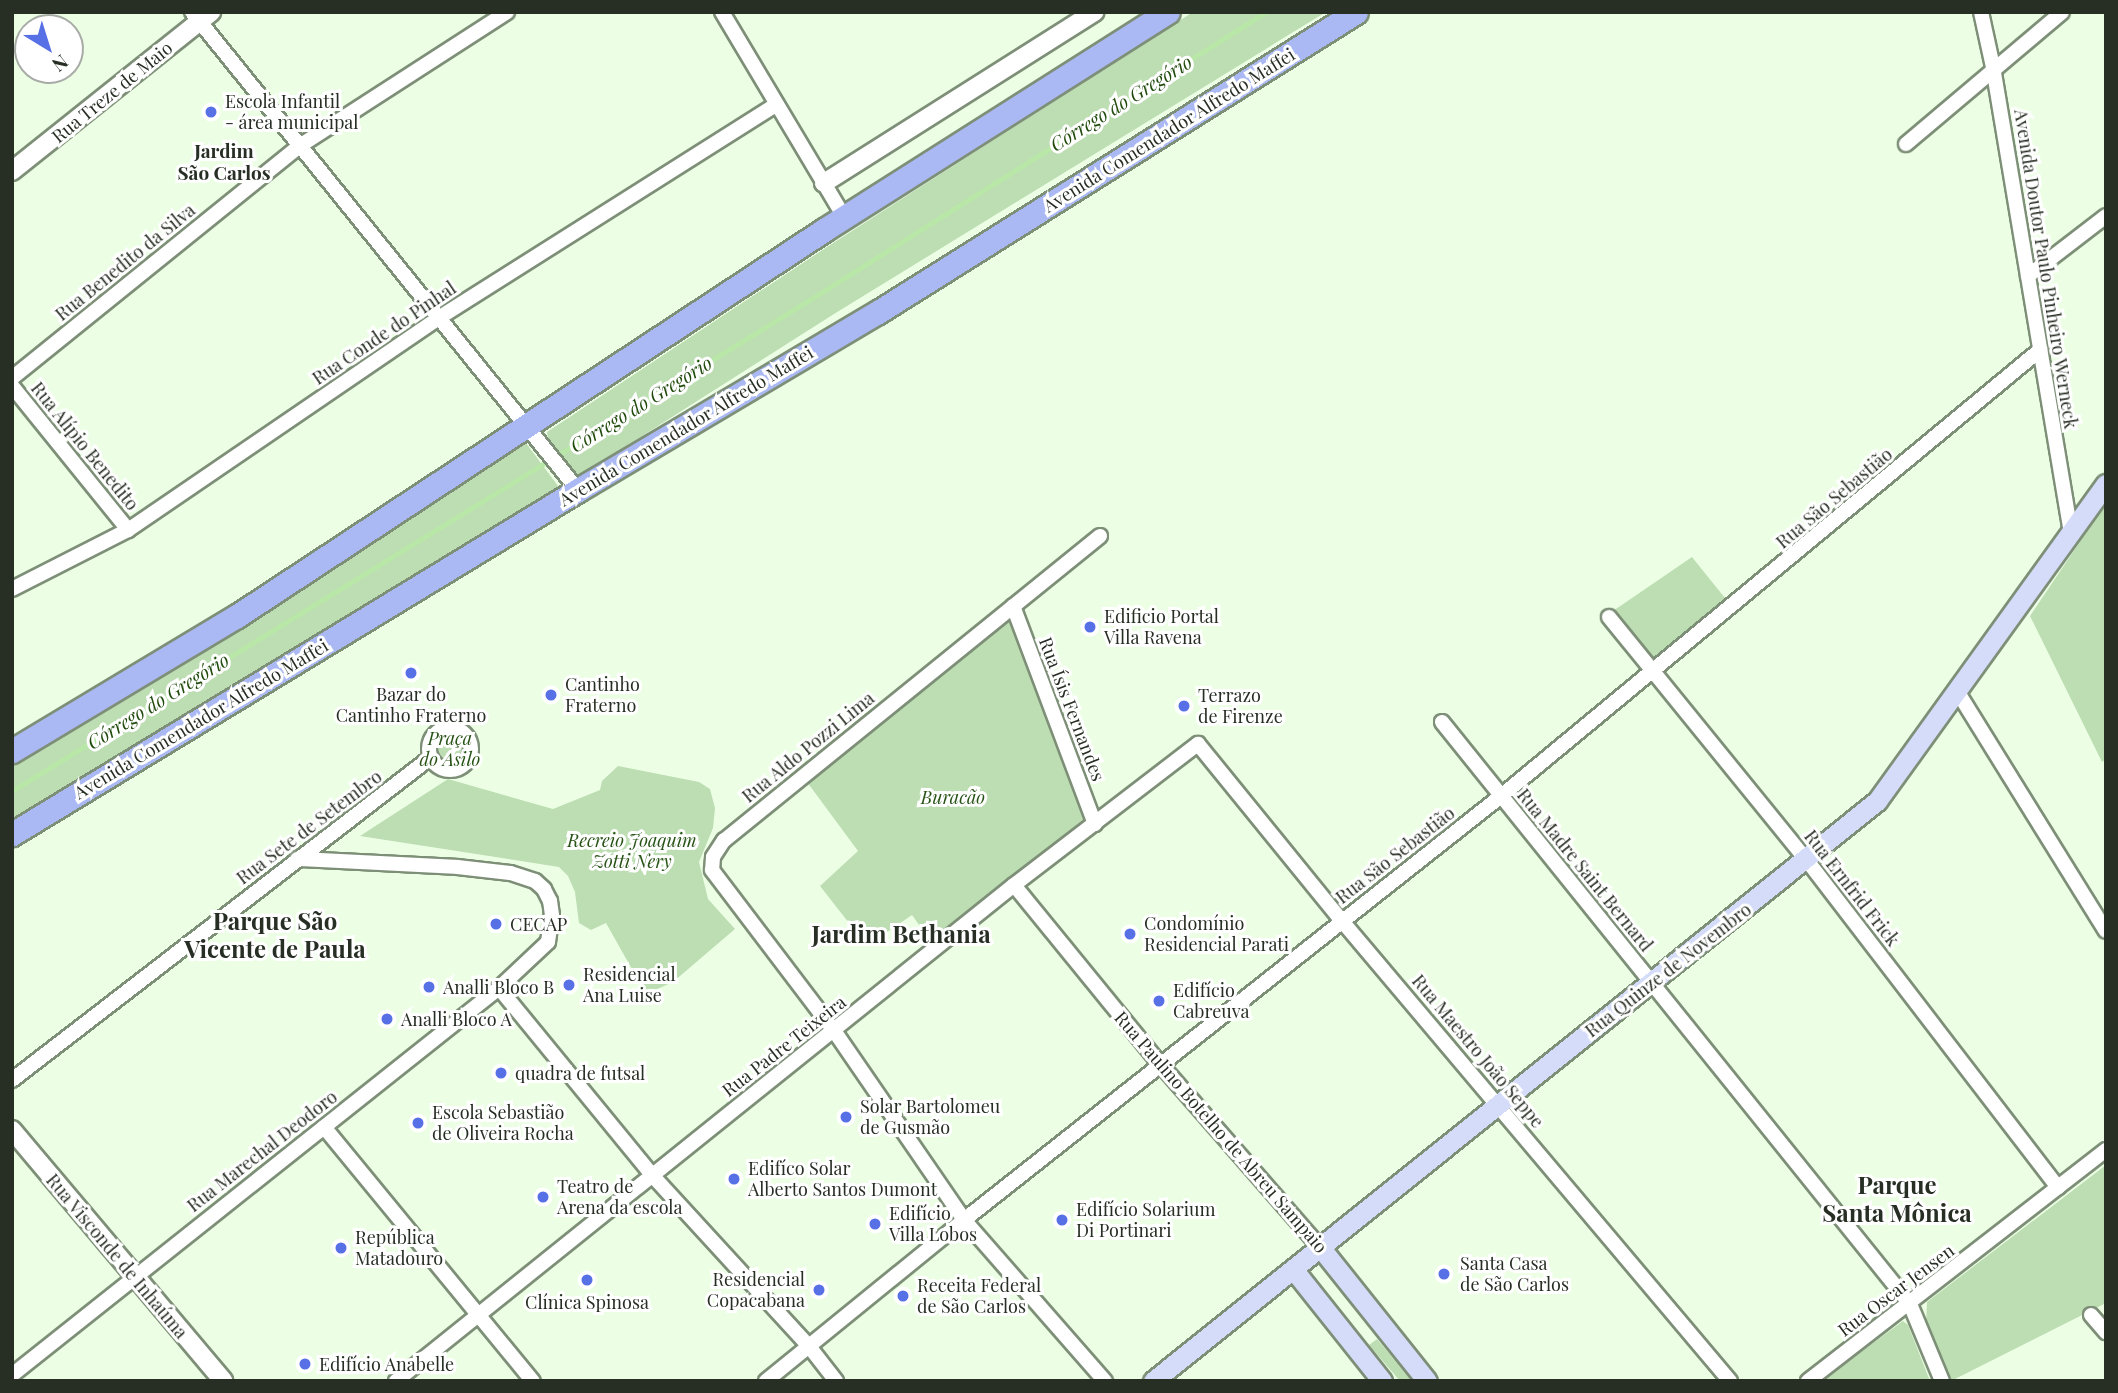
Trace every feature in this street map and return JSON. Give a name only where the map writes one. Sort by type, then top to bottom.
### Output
[{"type":"main road","points":[[12,751],[237,615],[531,431],[844,217],[1168,12]]},
{"type":"main road","name":"Avenida Comendador Alfredo Maffei","points":[[12,834],[572,482],[878,312],[1356,12]]},
{"type":"main road","name":"Rua Quinze de Novembro","points":[[1153,1381],[1877,802],[2106,484]]},
{"type":"main road","name":"Rua Paulino Botelho de Abreu Sampaio","points":[[1320,1247],[1427,1381]]},
{"type":"main road","name":"Rua Paulino Botelho de Abreu Sampaio","points":[[1293,1269],[1382,1381]]},
{"type":"main road","points":[[1311,1293],[1315,1275],[1326,1270],[1341,1271]]},
{"type":"street","name":"Rua Benedito da Silva","points":[[12,378],[301,145],[506,12]]},
{"type":"street","points":[[722,12],[844,217]]},
{"type":"street","points":[[824,183],[1071,20],[1094,12]]},
{"type":"street","name":"Avenida Doutor Paulo Pinheiro Werneck","points":[[1980,12],[1993,67],[2071,532]]},
{"type":"street","points":[[1906,144],[1993,67],[2062,12]]},
{"type":"street","points":[[201,15],[437,319],[572,482]]},
{"type":"street","name":"Rua Treze de Maio","points":[[12,171],[201,15]]},
{"type":"street","name":"Rua Conde do Pinhal","points":[[12,589],[128,530],[437,319],[775,105]]},
{"type":"street","points":[[2028,276],[2106,216]]},
{"type":"street","name":"Rua São Sebastião","points":[[766,1381],[964,1220],[1502,796],[2040,351]]},
{"type":"street","name":"Rua Alípio Benedito","points":[[12,386],[128,530]]},
{"type":"street","name":"Rua Aldo Pozzi Lima","points":[[1100,536],[724,840],[713,857],[712,870],[835,1032],[964,1220],[1105,1381]]},
{"type":"street","name":"Rua Ísis Fernandes","points":[[1013,606],[1095,824]]},
{"type":"street","name":"Rua Ernfrid Frick","points":[[1609,617],[1806,859],[2058,1187]]},
{"type":"street","points":[[1957,691],[2106,931]]},
{"type":"street","name":"Rua Madre Saint Bernard","points":[[1442,722],[1910,1304],[1942,1381]]},
{"type":"street","name":"Rua Padre Teixeira","points":[[396,1381],[835,1032],[1014,885],[1198,744]]},
{"type":"street","name":"Rua Maestro João Seppe","points":[[1198,744],[1342,921],[1730,1381]]},
{"type":"street","name":"Rua Sete de Setembro","points":[[12,1080],[430,758]]},
{"type":"street","name":"Rua Marechal Deodoro","points":[[12,1375],[499,988],[548,942],[552,915],[544,889],[535,881],[510,873],[457,867],[297,859]]},
{"type":"street","name":"Rua Paulino Botelho de Abreu Sampaio","points":[[1014,885],[1161,1065],[1320,1247]]},
{"type":"street","points":[[499,988],[652,1175],[808,1345],[836,1381]]},
{"type":"street","points":[[324,1127],[533,1381]]},
{"type":"street","name":"Rua Visconde de Inhaúma","points":[[12,1130],[223,1381]]},
{"type":"street","name":"Rua Oscar Jensen","points":[[1808,1381],[2106,1150]]},
{"type":"street","points":[[2091,1315],[2106,1332]]},
{"type":"green space","points":[[1193,12],[1326,12],[834,314],[584,473],[578,475],[548,439],[547,432],[827,247]]},
{"type":"green space","points":[[526,443],[561,490],[12,825],[12,764]]},
{"type":"green space","points":[[2106,503],[2106,759],[2102,762],[2030,616]]},
{"type":"green space","points":[[1692,557],[1729,603],[1653,659],[1613,611]]},
{"type":"green space","name":"Buracão","points":[[1009,617],[1088,823],[932,943],[912,915],[867,946],[820,886],[858,851],[807,782]]},
{"type":"green space","name":"Praça do Asilo","points":[[450,731],[463,736],[468,749],[463,762],[450,767],[437,762],[432,749],[437,736]]},
{"type":"green space","name":"Recreio Joaquim Zotti Nery","points":[[618,766],[699,782],[710,789],[715,808],[713,828],[699,862],[708,899],[735,929],[673,982],[646,994],[606,923],[591,930],[579,923],[575,892],[568,876],[559,867],[360,836],[448,779],[553,809],[600,790],[602,781]]},
{"type":"green space","points":[[2106,1165],[2106,1303],[1951,1381],[1926,1325],[1927,1302]]},
{"type":"green space","points":[[1903,1321],[1908,1325],[1930,1381],[1821,1381]]},
{"type":"green space","points":[[1377,1339],[1411,1381],[1400,1381],[1369,1345]]},
{"type":"waterway","name":"Córrego do Gregório","points":[[12,791],[808,301],[1266,12]]},
{"type":"place","name":"Escola Infantil - área municipal","points":[[211,112]]},
{"type":"place","name":"Edificio Portal Villa Ravena","points":[[1090,627]]},
{"type":"place","name":"Bazar do Cantinho Fraterno","points":[[411,673]]},
{"type":"place","name":"Cantinho Fraterno","points":[[551,695]]},
{"type":"place","name":"Terrazo de Firenze","points":[[1184,706]]},
{"type":"place","name":"CECAP","points":[[496,924]]},
{"type":"place","name":"Condomínio Residencial Parati","points":[[1130,934]]},
{"type":"place","name":"Residencial Ana Luise","points":[[569,985]]},
{"type":"place","name":"Analli Bloco B","points":[[429,987]]},
{"type":"place","name":"Edifício Cabreuva","points":[[1159,1001]]},
{"type":"place","name":"Analli Bloco A","points":[[387,1019]]},
{"type":"place","name":"quadra de futsal","points":[[501,1073]]},
{"type":"place","name":"Solar Bartolomeu de Gusmão","points":[[846,1117]]},
{"type":"place","name":"Escola Sebastião de Oliveira Rocha","points":[[418,1123]]},
{"type":"place","name":"Edifíco Solar Alberto Santos Dumont","points":[[734,1179]]},
{"type":"place","name":"Teatro de Arena da escola","points":[[543,1197]]},
{"type":"place","name":"Edifício Solarium Di Portinari","points":[[1062,1220]]},
{"type":"place","name":"Edifício Villa Lobos","points":[[875,1224]]},
{"type":"place","name":"República Matadouro","points":[[341,1248]]},
{"type":"place","name":"Santa Casa de São Carlos","points":[[1444,1274]]},
{"type":"place","name":"Clínica Spinosa","points":[[587,1280]]},
{"type":"place","name":"Residencial Copacabana","points":[[819,1290]]},
{"type":"place","name":"Receita Federal de São Carlos","points":[[903,1296]]},
{"type":"place","name":"Edifício Anabelle","points":[[305,1364]]},
{"type":"district","name":"Jardim São Carlos","points":[[224,162]]},
{"type":"district","name":"Jardim Bethania","points":[[901,934]]},
{"type":"district","name":"Parque São Vicente de Paula","points":[[275,935]]},
{"type":"district","name":"Parque Santa Mônica","points":[[1897,1199]]}]
